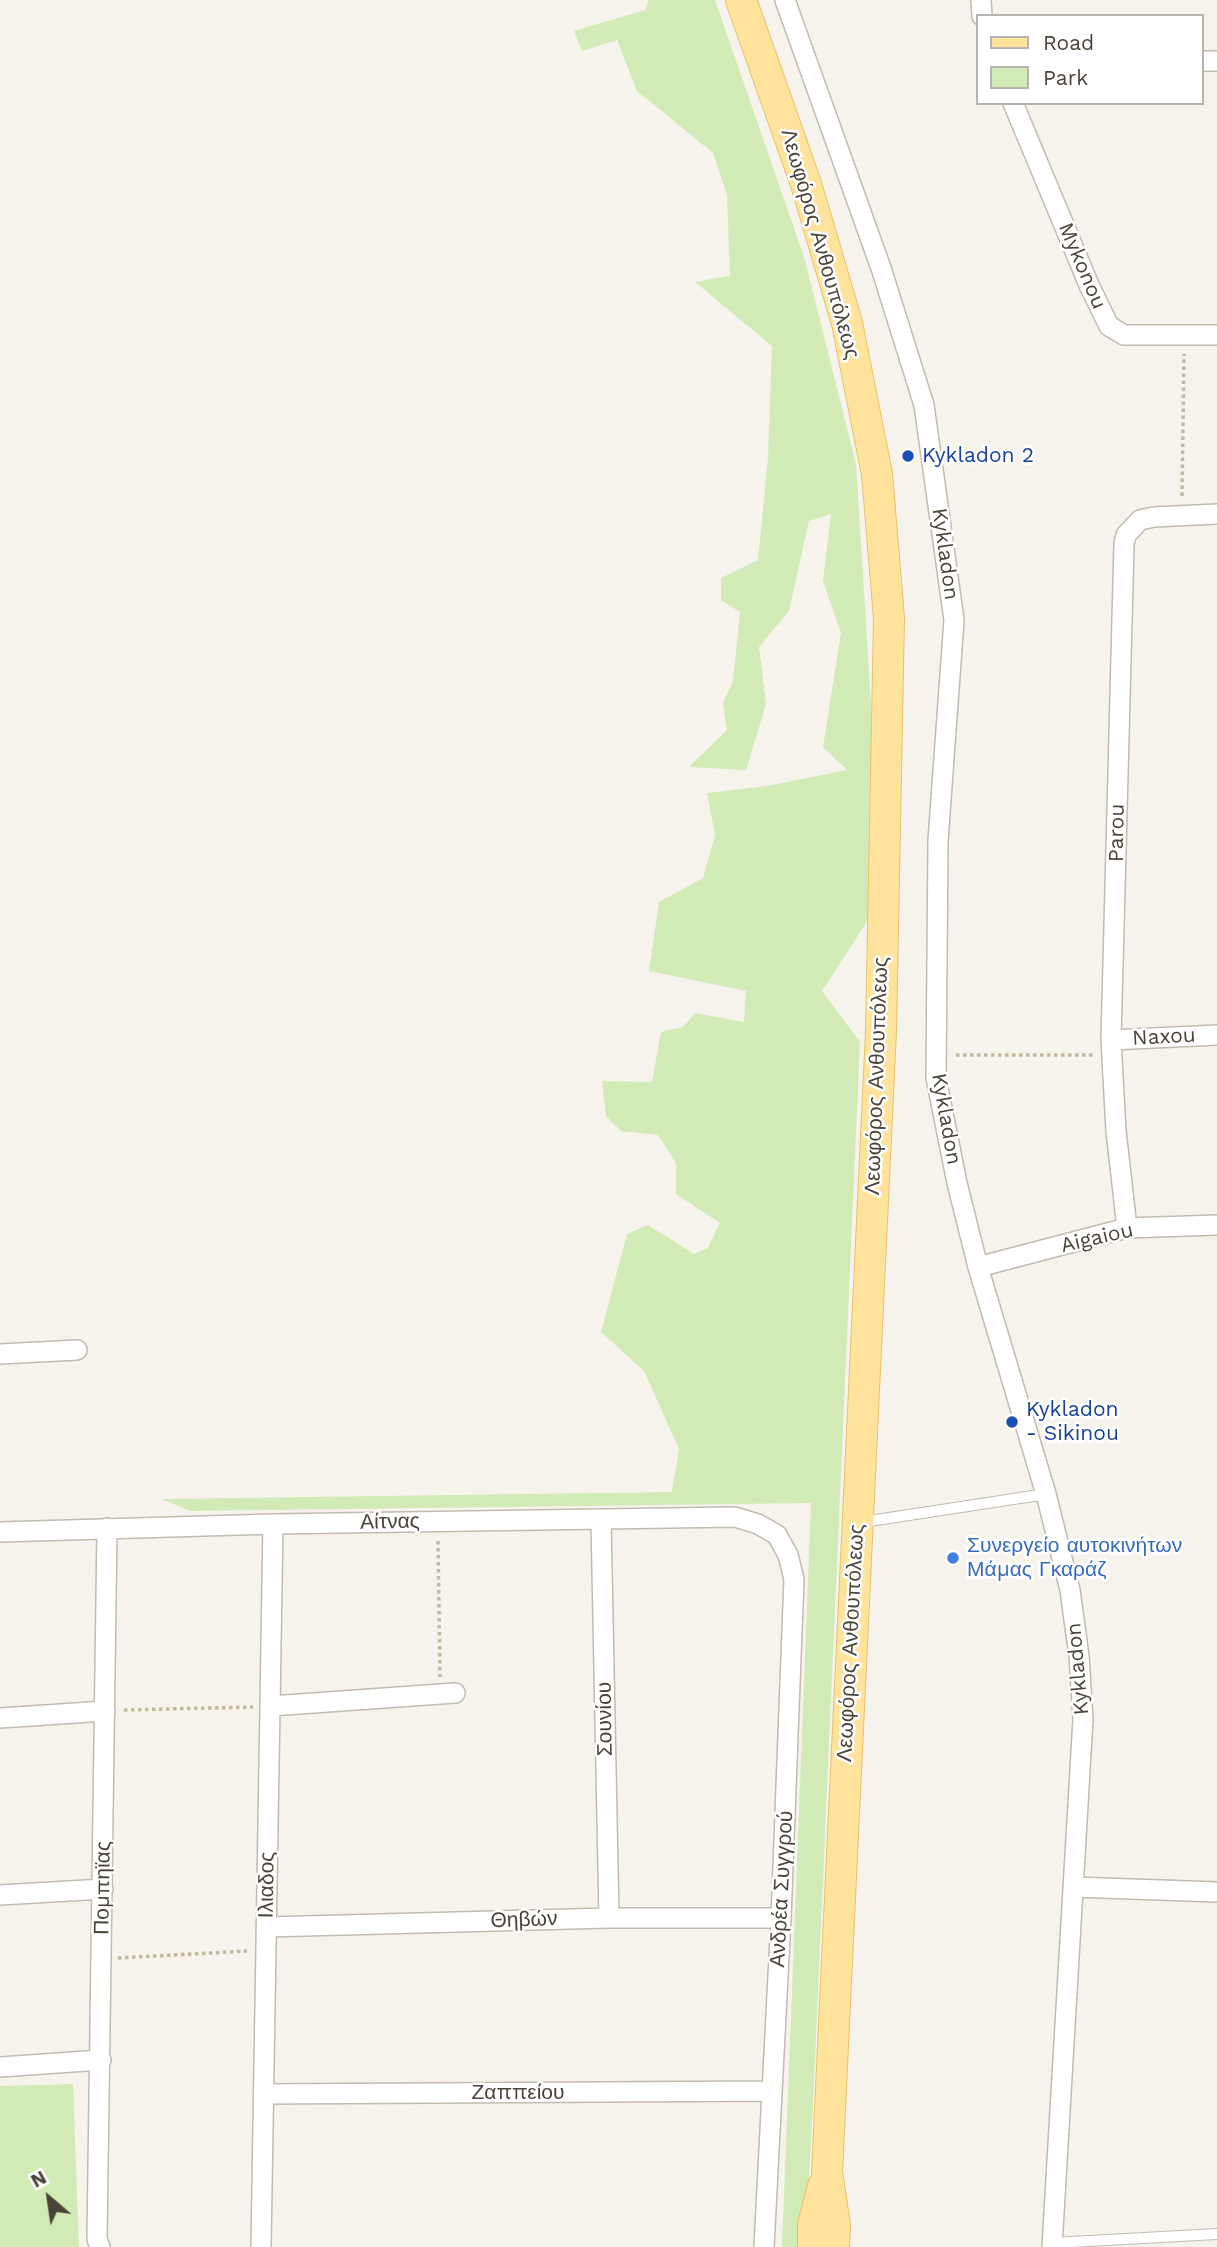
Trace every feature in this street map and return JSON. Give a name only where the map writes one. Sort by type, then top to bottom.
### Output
[{"type":"main road","name":"Λεωφόρος Ανθουπόλεως","points":[[741,0],[806,184],[847,323],[877,474],[889,618],[881,1031],[827,2172],[835,2226],[834,2247]]},
{"type":"main road","name":"Λεωφόρος Ανθουπόλεως","points":[[813,2247],[813,2225],[827,2172]]},
{"type":"street","name":"Kykladon","points":[[785,0],[881,268],[924,405],[954,620],[938,841],[936,1078],[957,1184],[978,1267],[1046,1493],[1070,1590],[1079,1656],[1083,1718],[1052,2245]]},
{"type":"street","name":"Mykonou","points":[[1014,105],[1094,297],[1109,326],[1124,335],[1217,335]]},
{"type":"street","name":"Parou","points":[[1127,1228],[1116,1131],[1112,1047],[1124,544],[1126,536],[1140,520],[1217,514]]},
{"type":"street","name":"Naxou","points":[[1112,1047],[1217,1035]]},
{"type":"street","name":"Aigaiou","points":[[978,1267],[1127,1228],[1217,1226]]},
{"type":"street","points":[[0,1354],[77,1350]]},
{"type":"street","name":"Αίτνας","points":[[0,1532],[273,1524],[735,1517],[758,1524],[777,1535]]},
{"type":"street","name":"Σουνίου","points":[[601,1520],[609,1918]]},
{"type":"street","name":"Ιλιαδος","points":[[261,2247],[273,1524]]},
{"type":"street","name":"Πομπηϊας","points":[[100,2247],[97,2239],[107,1528]]},
{"type":"street","name":"Ανδρέα Συγγρού","points":[[764,2247],[781,1918],[794,1579],[788,1555],[777,1535]]},
{"type":"street","points":[[271,1706],[447,1693]]},
{"type":"street","points":[[0,1718],[105,1711]]},
{"type":"street","points":[[1074,1887],[1217,1892]]},
{"type":"street","points":[[0,1895],[103,1889]]},
{"type":"street","name":"Θηβών","points":[[267,1927],[609,1918],[781,1918]]},
{"type":"street","points":[[0,2067],[100,2060]]},
{"type":"street","name":"Ζαππείου","points":[[264,2094],[772,2091]]},
{"type":"lane","points":[[857,1523],[1046,1493]]},
{"type":"lane","points":[[1052,2245],[1217,2234]]},
{"type":"path","points":[[1182,516],[1184,337]]},
{"type":"path","points":[[936,1055],[1112,1047]]},
{"type":"path","points":[[437,1522],[447,1693]]},
{"type":"path","points":[[105,1711],[271,1706]]},
{"type":"path","points":[[102,1959],[266,1950]]},
{"type":"green space","points":[[649,0],[715,0],[805,260],[856,464],[875,767],[868,920],[822,991],[860,1042],[805,2247],[782,2247],[811,1503],[190,1511],[162,1499],[672,1492],[679,1449],[644,1371],[601,1332],[627,1234],[648,1225],[694,1254],[708,1248],[720,1223],[676,1194],[676,1163],[658,1135],[621,1131],[606,1116],[602,1081],[652,1082],[661,1032],[683,1027],[695,1013],[744,1022],[746,991],[649,971],[659,902],[703,878],[715,835],[707,793],[767,786],[847,770],[823,747],[841,633],[823,581],[831,514],[809,521],[789,611],[759,647],[766,704],[746,770],[689,767],[727,730],[723,703],[733,681],[740,612],[721,600],[721,578],[758,560],[768,458],[772,346],[695,282],[730,276],[727,195],[713,153],[637,91],[617,40],[582,51],[574,31],[645,10]]},
{"type":"green space","points":[[73,2084],[79,2247],[0,2247],[0,2086]]},
{"type":"place","name":"Kykladon 2","points":[[908,456]]},
{"type":"place","name":"Kykladon - Sikinou","points":[[1012,1422]]},
{"type":"place","name":"Συνεργείο αυτοκινήτων Μάμας Γκαράζ","points":[[953,1558]]}]
